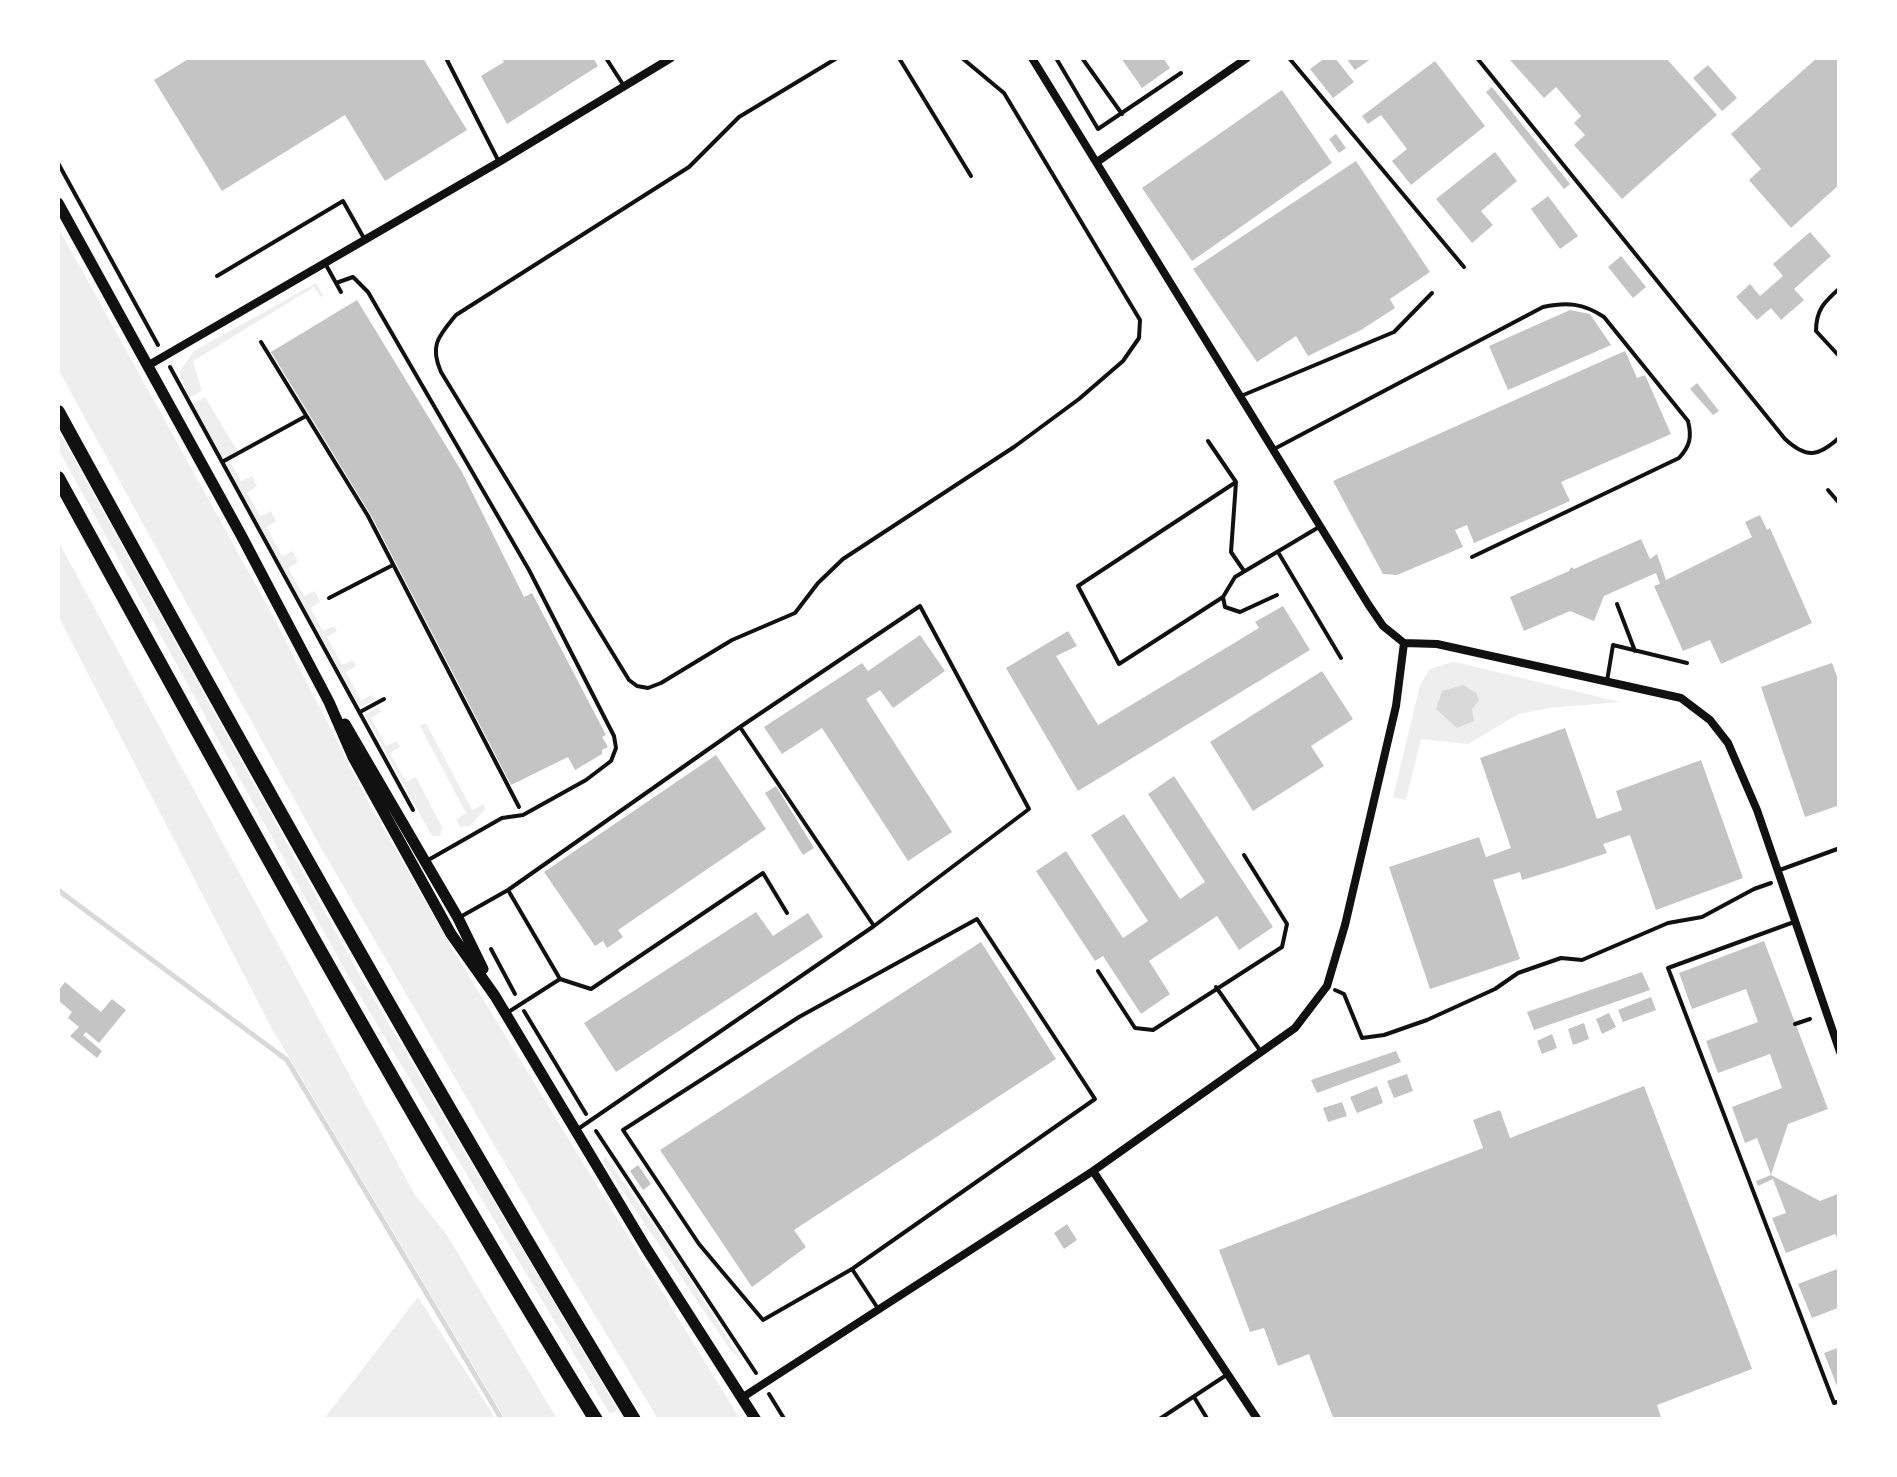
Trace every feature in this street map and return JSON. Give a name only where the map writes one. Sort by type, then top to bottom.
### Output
[{"type":"highway","points":[[58,412],[251,762],[521,1232],[634,1420]]},
{"type":"highway","points":[[58,478],[245,819],[516,1290],[596,1420]]},
{"type":"main road","points":[[58,203],[149,365],[329,702],[353,757],[451,934],[495,996],[574,1132],[756,1420]]},
{"type":"main road","points":[[329,702],[363,752],[458,918],[495,996]]},
{"type":"street","points":[[149,365],[671,58]]},
{"type":"street","points":[[1032,58],[1319,527],[1376,615],[1404,643],[1437,644],[1681,698],[1710,720],[1728,743],[1757,810],[1840,1052]]},
{"type":"street","points":[[1097,162],[1247,58]]},
{"type":"street","points":[[743,1397],[1093,1172],[1296,1028],[1327,986],[1345,925],[1396,706],[1404,643]]},
{"type":"street","points":[[1093,1172],[1258,1420]]},
{"type":"lane","points":[[446,58],[500,162]]},
{"type":"lane","points":[[606,58],[624,86]]},
{"type":"lane","points":[[837,58],[739,117],[690,167],[456,314],[438,338],[434,356],[441,372],[629,680],[637,686],[661,684],[732,640],[795,613],[843,559],[1040,428],[1123,361],[1139,338],[1140,320],[1004,93],[962,58]]},
{"type":"lane","points":[[1056,58],[1098,128]]},
{"type":"lane","points":[[1082,58],[1122,114]]},
{"type":"lane","points":[[1289,58],[1464,267]]},
{"type":"lane","points":[[1477,58],[1785,440],[1800,453],[1812,454],[1840,438]]},
{"type":"lane","points":[[1092,133],[1181,73]]},
{"type":"lane","points":[[217,276],[343,200],[365,240]]},
{"type":"lane","points":[[325,263],[340,292]]},
{"type":"lane","points":[[336,283],[353,277],[368,292],[529,570],[614,736],[616,748],[611,761],[586,780],[523,816],[502,818],[425,861]]},
{"type":"lane","points":[[1840,288],[1823,302],[1816,315],[1816,331],[1840,357]]},
{"type":"lane","points":[[1239,396],[1394,332],[1432,293]]},
{"type":"lane","points":[[1272,450],[1543,307],[1576,304],[1590,308],[1604,317],[1688,421],[1691,434],[1687,449],[1679,458],[1472,557]]},
{"type":"lane","points":[[1208,442],[1236,482],[1231,552],[1244,571]]},
{"type":"lane","points":[[1236,482],[1078,586],[1119,664],[1223,596],[1235,577],[1319,527]]},
{"type":"lane","points":[[1828,490],[1840,504]]},
{"type":"lane","points":[[1278,552],[1340,658]]},
{"type":"lane","points":[[1223,596],[1225,607],[1240,612],[1278,595]]},
{"type":"lane","points":[[1617,604],[1635,651]]},
{"type":"lane","points":[[458,918],[508,890],[920,606],[1030,809],[874,926],[574,1132]]},
{"type":"lane","points":[[1606,681],[1613,646],[1687,663]]},
{"type":"lane","points":[[740,727],[874,926]]},
{"type":"lane","points":[[1779,876],[1840,848]]},
{"type":"lane","points":[[1098,970],[1136,1028],[1152,1030],[1282,947],[1287,924],[1244,854]]},
{"type":"lane","points":[[508,890],[560,979],[591,989],[763,873],[787,913]]},
{"type":"lane","points":[[977,919],[1095,1099],[852,1269],[762,1320],[699,1244],[623,1130],[798,1017],[977,919]]},
{"type":"lane","points":[[1794,922],[1668,968],[1834,1403],[1840,1401]]},
{"type":"lane","points":[[506,1014],[560,979]]},
{"type":"lane","points":[[1216,988],[1262,1054]]},
{"type":"lane","points":[[852,1269],[880,1311]]},
{"type":"lane","points":[[1158,1420],[1228,1374]]},
{"type":"lane","points":[[1194,1397],[1208,1420]]},
{"type":"path","points":[[898,58],[971,176]]},
{"type":"path","points":[[58,163],[422,824]]},
{"type":"path","points":[[261,342],[394,565],[523,816]]},
{"type":"path","points":[[222,462],[306,416]]},
{"type":"path","points":[[329,598],[394,565]]},
{"type":"path","points":[[360,712],[384,699]]},
{"type":"path","points":[[1327,986],[1344,994],[1362,1038],[1384,1034],[1427,1020],[1495,989],[1518,972],[1561,958],[1582,960],[1668,923],[1702,917],[1779,876]]},
{"type":"path","points":[[488,942],[590,1120],[786,1420]]},
{"type":"path","points":[[1795,1024],[1810,1019]]},
{"type":"shaded area","points":[[58,227],[273,616],[365,796],[456,955],[740,1419],[658,1419],[321,848],[58,369]]},
{"type":"shaded area","points":[[316,283],[323,296],[314,287],[193,361],[202,391],[189,398],[179,372],[194,351]]},
{"type":"shaded area","points":[[205,397],[238,452],[228,458],[241,481],[252,476],[257,486],[247,493],[260,516],[271,511],[276,521],[266,527],[282,556],[293,551],[298,562],[288,568],[304,596],[315,591],[320,602],[310,608],[323,631],[334,626],[337,631],[327,637],[342,665],[353,660],[356,666],[346,672],[361,700],[372,695],[374,700],[360,708],[192,404]]},
{"type":"shaded area","points":[[58,430],[359,974],[618,1410],[610,1414],[350,979],[58,449]]},
{"type":"shaded area","points":[[58,541],[415,1195],[447,1235],[557,1419],[505,1419],[271,1027],[58,616]]},
{"type":"shaded area","points":[[1453,662],[1620,702],[1519,714],[1468,744],[1421,739],[1406,800],[1393,797],[1420,685],[1430,669]]},
{"type":"shaded area","points":[[1463,685],[1476,693],[1479,700],[1472,709],[1474,721],[1457,728],[1436,709],[1442,691]]},
{"type":"shaded area","points":[[378,707],[381,712],[371,718],[386,746],[397,741],[400,747],[390,753],[406,782],[416,777],[442,827],[440,836],[432,836],[365,715]]},
{"type":"shaded area","points":[[426,723],[472,810],[484,804],[485,809],[470,826],[460,827],[456,820],[466,813],[420,726]]},
{"type":"shaded area","points":[[605,1156],[679,1261],[742,1361],[729,1348],[603,1162]]},
{"type":"shaded area","points":[[418,1297],[496,1419],[324,1419]]},
{"type":"building","points":[[190,58],[423,58],[467,130],[385,181],[345,115],[222,191],[154,80]]},
{"type":"building","points":[[501,58],[593,58],[598,66],[507,124],[481,76],[504,62]]},
{"type":"building","points":[[1121,58],[1163,58],[1170,68],[1142,88]]},
{"type":"building","points":[[1325,58],[1335,58],[1354,82],[1333,98],[1310,69]]},
{"type":"building","points":[[1346,58],[1372,58],[1355,70]]},
{"type":"building","points":[[1666,58],[1717,115],[1622,199],[1574,145],[1585,135],[1574,123],[1581,116],[1556,87],[1544,98],[1510,60]]},
{"type":"building","points":[[1817,58],[1840,58],[1840,184],[1791,228],[1749,180],[1761,169],[1731,134]]},
{"type":"building","points":[[1435,61],[1485,126],[1411,185],[1392,161],[1407,149],[1381,115],[1368,124],[1362,116]]},
{"type":"building","points":[[1708,65],[1737,98],[1722,111],[1693,78]]},
{"type":"building","points":[[1492,87],[1570,184],[1564,189],[1486,92]]},
{"type":"building","points":[[1282,90],[1332,163],[1192,261],[1142,188]]},
{"type":"building","points":[[1336,134],[1346,148],[1339,153],[1329,139]]},
{"type":"building","points":[[1495,152],[1517,181],[1481,211],[1493,225],[1472,243],[1436,199]]},
{"type":"building","points":[[1356,161],[1430,272],[1390,299],[1395,308],[1361,330],[1308,356],[1296,336],[1257,362],[1193,269]]},
{"type":"building","points":[[1548,196],[1578,236],[1560,249],[1531,209]]},
{"type":"building","points":[[1810,232],[1831,256],[1794,289],[1804,300],[1781,320],[1771,308],[1757,320],[1736,297],[1750,284],[1760,296],[1783,276],[1773,264]]},
{"type":"building","points":[[1621,256],[1646,287],[1633,298],[1608,267]]},
{"type":"building","points":[[357,300],[462,472],[524,597],[532,593],[606,735],[602,737],[608,747],[602,754],[575,770],[568,757],[511,785],[372,517],[271,352]]},
{"type":"building","points":[[1570,310],[1590,314],[1611,345],[1508,390],[1489,346]]},
{"type":"building","points":[[1625,351],[1637,378],[1645,375],[1671,434],[1561,482],[1570,501],[1474,543],[1467,525],[1455,530],[1463,547],[1397,575],[1383,574],[1333,481]]},
{"type":"building","points":[[1697,383],[1719,411],[1713,415],[1690,389]]},
{"type":"building","points":[[1760,515],[1767,530],[1770,528],[1812,623],[1721,664],[1710,640],[1683,651],[1654,586],[1660,584],[1656,573],[1604,596],[1594,621],[1570,611],[1524,631],[1510,597],[1641,539],[1650,559],[1657,554],[1666,580],[1752,537],[1745,522]]},
{"type":"building","points":[[1283,606],[1310,650],[1078,791],[1006,668],[1068,631],[1077,646],[1056,656],[1098,725],[1259,628],[1255,622]]},
{"type":"building","points":[[920,635],[945,671],[893,708],[880,690],[866,699],[952,832],[908,861],[822,728],[782,754],[764,727],[862,663],[868,671]]},
{"type":"building","points":[[1832,663],[1840,685],[1840,805],[1805,817],[1761,687]]},
{"type":"building","points":[[1322,671],[1353,719],[1311,746],[1324,766],[1253,811],[1210,742]]},
{"type":"building","points":[[1565,728],[1597,819],[1622,810],[1616,791],[1701,760],[1743,878],[1656,910],[1630,835],[1603,844],[1607,853],[1565,867],[1522,880],[1520,872],[1493,880],[1520,959],[1430,989],[1389,867],[1479,837],[1486,857],[1511,848],[1480,758]]},
{"type":"building","points":[[716,755],[766,829],[618,930],[623,937],[607,948],[603,941],[595,946],[544,872]]},
{"type":"building","points":[[1174,776],[1273,927],[1239,950],[1217,916],[1149,961],[1170,994],[1141,1014],[1103,956],[1095,961],[1036,871],[1066,851],[1123,938],[1148,921],[1091,835],[1124,814],[1180,899],[1205,882],[1148,794]]},
{"type":"building","points":[[776,786],[814,848],[803,855],[765,793]]},
{"type":"building","points":[[756,912],[773,936],[808,913],[823,937],[616,1072],[584,1023]]},
{"type":"building","points":[[1764,941],[1828,1109],[1788,1124],[1771,1175],[1757,1138],[1745,1143],[1732,1107],[1782,1088],[1770,1054],[1718,1073],[1706,1041],[1758,1022],[1746,989],[1692,1009],[1679,973]]},
{"type":"building","points":[[981,942],[1056,1059],[794,1230],[806,1247],[752,1287],[660,1150]]},
{"type":"building","points":[[1642,972],[1650,990],[1534,1030],[1527,1012]]},
{"type":"building","points":[[65,982],[101,1012],[112,999],[126,1010],[99,1043],[86,1032],[83,1035],[102,1051],[97,1058],[70,1036],[79,1027],[68,1018],[72,1012],[58,1000],[58,991]]},
{"type":"building","points":[[1651,997],[1656,1010],[1623,1022],[1618,1010]]},
{"type":"building","points":[[1609,1013],[1616,1027],[1602,1034],[1596,1019]]},
{"type":"building","points":[[1584,1023],[1589,1039],[1573,1045],[1568,1029]]},
{"type":"building","points":[[1552,1034],[1557,1048],[1542,1054],[1537,1041]]},
{"type":"building","points":[[1396,1051],[1401,1062],[1317,1093],[1311,1080]]},
{"type":"building","points":[[1407,1074],[1413,1091],[1394,1098],[1387,1081]]},
{"type":"building","points":[[1377,1086],[1383,1103],[1357,1113],[1350,1097]]},
{"type":"building","points":[[1644,1086],[1752,1369],[1657,1405],[1662,1420],[1334,1420],[1309,1354],[1278,1366],[1264,1328],[1250,1332],[1219,1250],[1483,1148],[1473,1120],[1500,1110],[1510,1138]]},
{"type":"building","points":[[1342,1102],[1347,1116],[1328,1122],[1323,1108]]},
{"type":"building","points":[[638,1165],[651,1184],[643,1190],[630,1171]]},
{"type":"building","points":[[1771,1175],[1820,1201],[1840,1193],[1840,1243],[1835,1234],[1786,1253],[1772,1218],[1786,1213],[1773,1179],[1758,1186],[1756,1181]]},
{"type":"building","points":[[1067,1224],[1077,1240],[1064,1249],[1054,1233]]},
{"type":"building","points":[[1840,1268],[1840,1307],[1812,1318],[1798,1284]]},
{"type":"building","points":[[1840,1347],[1840,1391],[1839,1391],[1824,1353]]},
{"type":"waterway","points":[[58,890],[287,1060],[502,1420]]}]
